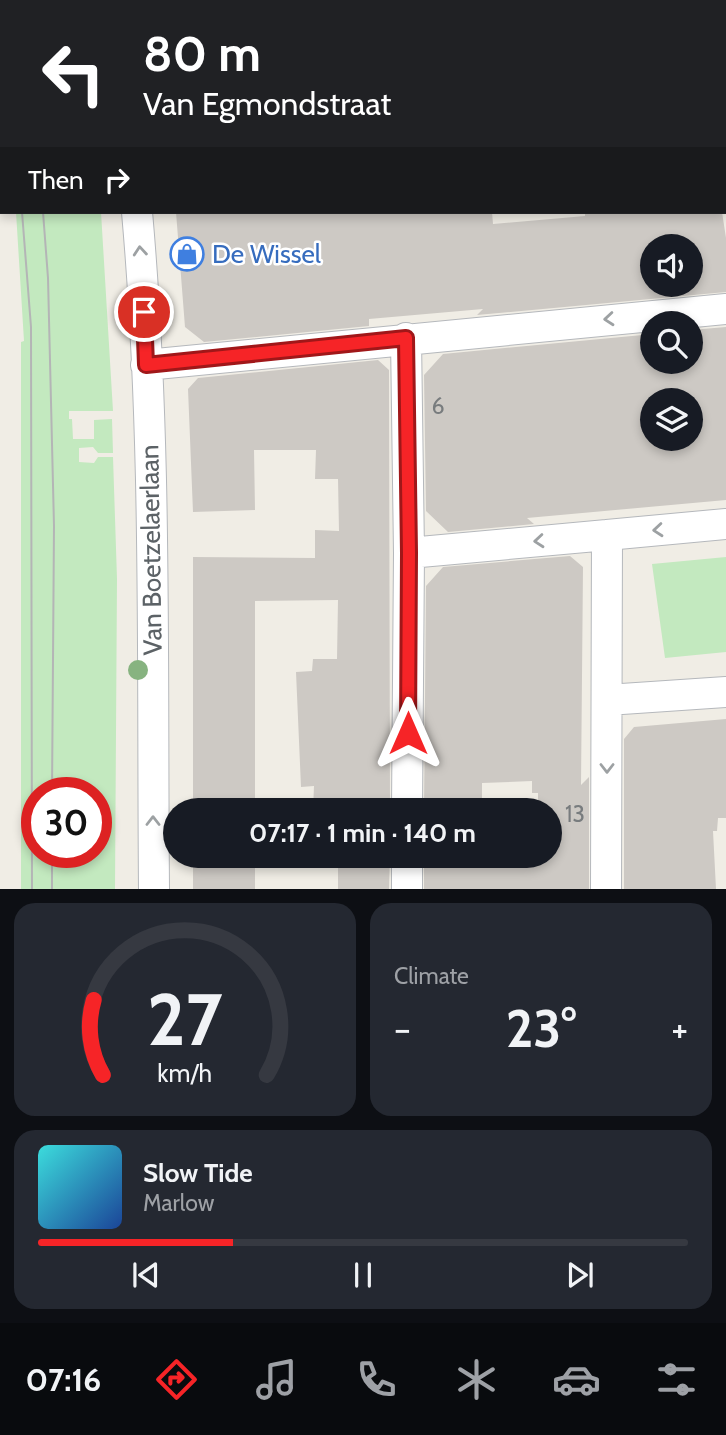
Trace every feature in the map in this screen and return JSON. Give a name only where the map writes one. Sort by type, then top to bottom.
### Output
[{"type":"street","name":"Van Boetzelaerlaan","points":[[137,214],[153,550],[153,889]]},
{"type":"street","points":[[146,365],[726,309]]},
{"type":"street","points":[[406,338],[409,553],[407,798]]},
{"type":"street","points":[[409,553],[726,524]]},
{"type":"street","points":[[606,889],[607,535]]},
{"type":"street","points":[[607,700],[726,692]]},
{"type":"street","points":[[407,868],[407,889]]},
{"type":"green space","points":[[16,214],[101,214],[113,411],[69,411],[69,419],[72,419],[73,439],[94,439],[94,420],[112,419],[113,453],[98,453],[93,447],[79,448],[79,462],[94,463],[98,457],[113,457],[117,579],[115,889],[21,889],[21,868],[112,868],[112,777],[21,777],[21,342],[24,341]]},
{"type":"green space","points":[[726,557],[726,652],[665,658],[652,564]]},
{"type":"building","points":[[176,214],[492,214],[493,224],[585,214],[722,214],[726,238],[726,292],[703,294],[703,234],[640,234],[640,297],[672,297],[477,315],[483,309],[369,319],[369,326],[204,342],[185,327]]},
{"type":"building","points":[[726,327],[726,500],[527,518],[534,524],[448,532],[426,511],[424,375],[443,354],[640,335],[640,374],[703,374],[703,329]]},
{"type":"building","points":[[378,360],[389,370],[390,798],[314,798],[314,786],[301,787],[296,672],[312,671],[313,659],[337,659],[338,600],[255,601],[255,798],[193,798],[193,557],[315,558],[315,530],[339,531],[338,479],[315,479],[316,450],[254,450],[255,510],[193,512],[188,389],[198,378]]},
{"type":"building","points":[[570,556],[583,567],[581,785],[589,777],[589,889],[424,889],[424,868],[562,868],[562,798],[538,798],[538,793],[532,793],[532,781],[482,783],[482,798],[424,798],[426,586],[443,567]]},
{"type":"building","points":[[726,719],[726,818],[718,818],[717,831],[713,831],[716,889],[624,889],[624,739],[634,727]]},
{"type":"building","points":[[193,868],[255,868],[255,889],[193,889]]},
{"type":"building","points":[[338,868],[390,868],[389,889],[338,889]]},
{"type":"tram line","points":[[22,214],[31,327],[32,889]]},
{"type":"tram line","points":[[43,214],[48,278],[54,526],[52,777]]},
{"type":"tram line","points":[[52,868],[52,889]]},
{"type":"place","name":"De Wissel","points":[[187,254]]},
{"type":"route","points":[[144,312],[146,365],[406,338],[408,733]]}]
